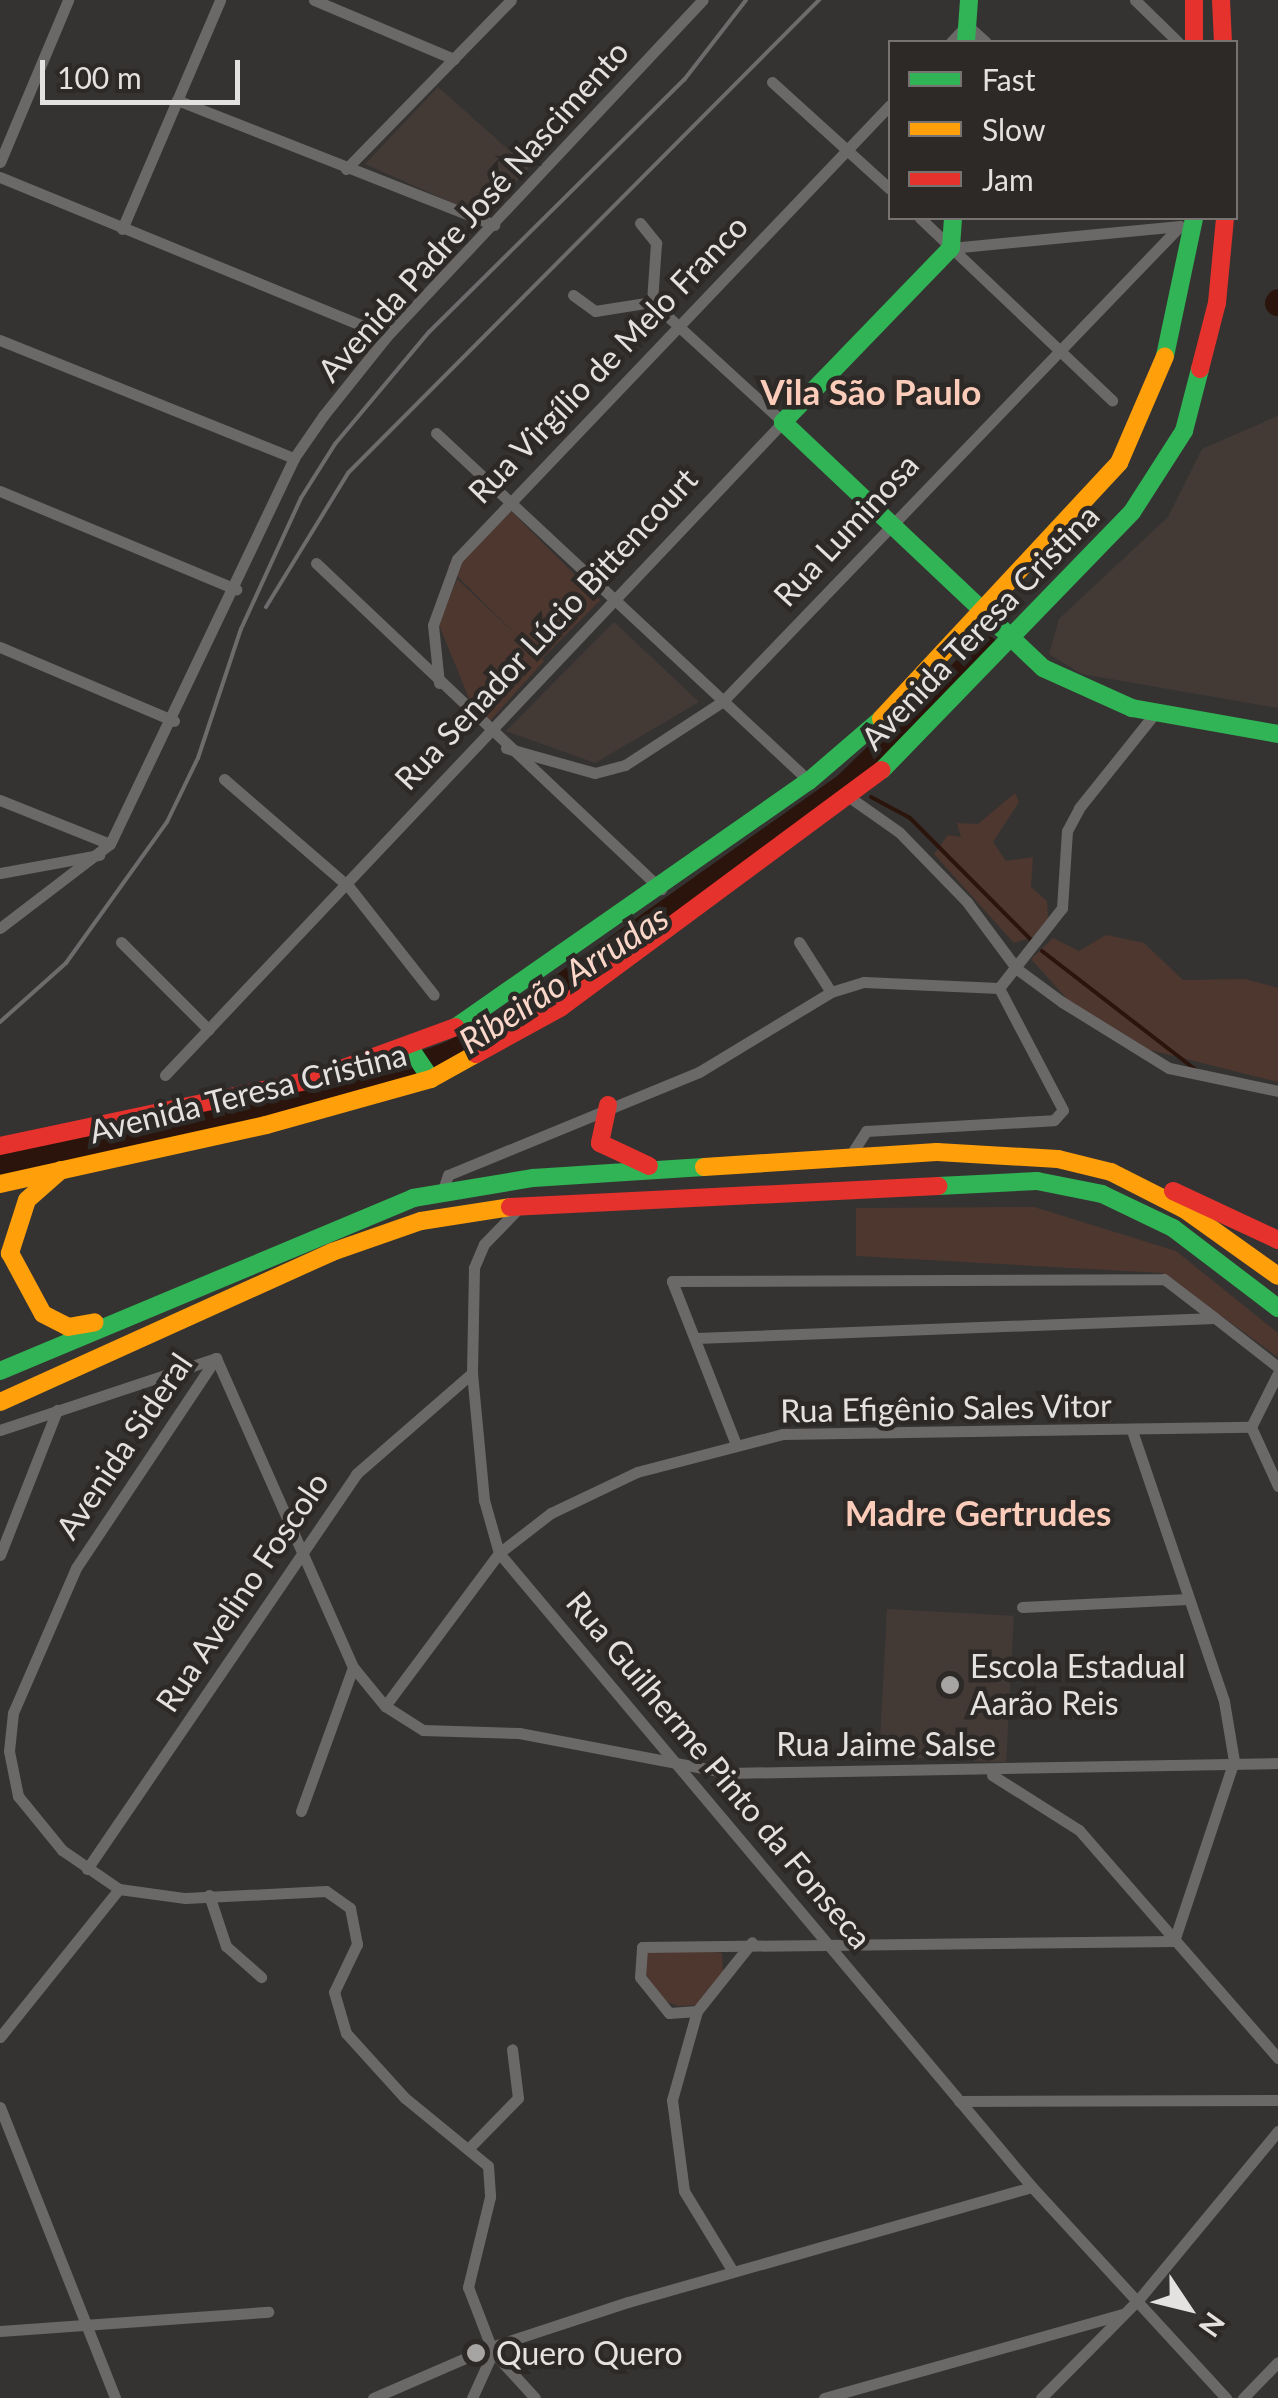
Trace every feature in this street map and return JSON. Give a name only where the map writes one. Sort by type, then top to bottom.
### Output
[{"type":"main road","points":[[967,34],[968,0]]},
{"type":"main road","points":[[1194,0],[1194,40]]},
{"type":"main road","points":[[1221,0],[1223,40]]},
{"type":"main road","points":[[951,248],[954,220]]},
{"type":"main road","name":"Avenida Teresa Cristina","points":[[0,1184],[429,1075],[560,1008],[852,798],[1014,642],[1132,512],[1184,430],[1221,281],[1224,220]]},
{"type":"main road","points":[[1188,221],[1221,281]]},
{"type":"main road","name":"Avenida Teresa Cristina","points":[[0,1146],[311,1080],[413,1048],[460,1026],[661,889],[808,781],[984,614],[1090,504],[1139,428],[1178,322],[1188,221]]},
{"type":"main road","name":"Rua Senador Lúcio Bittencourt","points":[[783,422],[951,248]]},
{"type":"main road","points":[[783,422],[1014,642],[1088,693],[1155,713],[1278,734]]},
{"type":"main road","points":[[413,1048],[429,1075]]},
{"type":"main road","points":[[608,1105],[600,1143],[662,1170]]},
{"type":"main road","points":[[0,1371],[350,1219],[487,1182],[937,1152],[1058,1159],[1195,1198],[1278,1240]]},
{"type":"main road","points":[[60,1170],[26,1200],[10,1240],[33,1303],[68,1327],[146,1309]]},
{"type":"main road","points":[[1111,1172],[1184,1209],[1278,1276]]},
{"type":"main road","points":[[0,1402],[332,1252],[421,1221],[522,1205],[1037,1181],[1102,1194],[1174,1228],[1278,1308]]},
{"type":"street","points":[[0,162],[68,0]]},
{"type":"street","points":[[122,229],[220,0]]},
{"type":"street","points":[[314,0],[454,59]]},
{"type":"street","points":[[346,169],[510,0]]},
{"type":"street","name":"Avenida Padre José Nascimento","points":[[107,849],[174,721],[294,458],[387,336],[702,0]]},
{"type":"street","points":[[1135,0],[1176,40]]},
{"type":"street","points":[[772,82],[888,187]]},
{"type":"street","points":[[177,100],[494,225]]},
{"type":"street","name":"Rua Virgílio de Melo Franco","points":[[438,683],[433,625],[443,585],[505,500],[888,108]]},
{"type":"street","points":[[0,177],[387,336]]},
{"type":"street","points":[[922,220],[1112,400]]},
{"type":"street","points":[[951,248],[1188,221]]},
{"type":"street","name":"Rua Luminosa","points":[[506,748],[595,774],[625,765],[723,701],[888,523],[1188,221]]},
{"type":"street","points":[[640,223],[656,243],[652,302]]},
{"type":"street","points":[[573,296],[596,311],[652,302]]},
{"type":"street","points":[[652,302],[783,422]]},
{"type":"street","points":[[0,340],[294,458]]},
{"type":"street","name":"Rua Senador Lúcio Bittencourt","points":[[165,1075],[349,887],[486,730],[783,422]]},
{"type":"street","points":[[436,433],[610,600],[808,781]]},
{"type":"street","points":[[0,491],[236,590]]},
{"type":"street","points":[[316,562],[486,730],[661,889]]},
{"type":"street","points":[[0,647],[174,721]]},
{"type":"street","points":[[442,1193],[448,1175],[608,1105],[698,1072],[831,992],[864,982],[999,988],[1062,908],[1067,832],[1079,808],[1155,713]]},
{"type":"street","points":[[224,780],[349,887],[434,995]]},
{"type":"street","points":[[852,798],[936,870],[1017,969],[1168,1068],[1278,1091]]},
{"type":"street","points":[[0,800],[107,849]]},
{"type":"street","points":[[0,873],[107,849]]},
{"type":"street","points":[[0,928],[107,849]]},
{"type":"street","points":[[121,942],[209,1030]]},
{"type":"street","points":[[800,942],[831,992]]},
{"type":"street","points":[[847,1160],[866,1131],[1054,1120],[1062,1110],[999,988]]},
{"type":"street","name":"Rua Guilherme Pinto da Fonseca","points":[[522,1205],[484,1244],[474,1268],[472,1373],[484,1500],[499,1553],[690,1772],[1032,2187],[1140,2299],[1226,2398]]},
{"type":"street","points":[[735,1442],[672,1281],[1164,1280],[1278,1370],[1251,1427],[1278,1486]]},
{"type":"street","points":[[696,1338],[1215,1318]]},
{"type":"street","points":[[0,1430],[216,1358],[353,1666],[385,1706]]},
{"type":"street","name":"Avenida Sideral","points":[[216,1358],[76,1568],[14,1713],[9,1751],[18,1796],[87,1869],[119,1889],[210,1896],[326,1891],[350,1908],[357,1944],[334,1992],[346,2033],[405,2098],[471,2146]]},
{"type":"street","name":"Rua Avelino Foscolo","points":[[87,1869],[300,1547],[356,1474],[472,1373]]},
{"type":"street","points":[[0,1556],[57,1410]]},
{"type":"street","name":"Rua Efigênio Sales Vitor","points":[[385,1706],[499,1553],[551,1512],[637,1472],[735,1442],[783,1434],[1133,1433],[1251,1427]]},
{"type":"street","points":[[1133,1433],[1224,1701],[1234,1762],[1174,1941]]},
{"type":"street","points":[[1022,1607],[1188,1599]]},
{"type":"street","points":[[301,1810],[353,1666]]},
{"type":"street","name":"Rua Jaime Salse","points":[[385,1706],[423,1730],[519,1733],[690,1772],[988,1773],[1278,1763]]},
{"type":"street","points":[[0,1708],[14,1713]]},
{"type":"street","points":[[988,1773],[1079,1830],[1278,2058]]},
{"type":"street","points":[[0,2037],[119,1889]]},
{"type":"street","points":[[210,1896],[226,1946],[260,1976]]},
{"type":"street","points":[[697,2011],[670,2015],[640,1977],[642,1947],[752,1942],[832,1945],[1174,1941]]},
{"type":"street","points":[[732,2270],[684,2191],[674,2146],[680,2054],[697,2011],[752,1942]]},
{"type":"street","points":[[512,2049],[518,2098],[471,2146],[488,2166],[490,2196],[468,2287],[492,2349],[535,2398]]},
{"type":"street","points":[[959,2101],[1278,2100]]},
{"type":"street","points":[[0,2107],[114,2398]]},
{"type":"street","points":[[1041,2398],[1140,2299],[1278,2131]]},
{"type":"street","points":[[373,2398],[492,2349],[732,2270],[1032,2187]]},
{"type":"street","points":[[0,2331],[268,2312]]},
{"type":"street","points":[[824,2398],[1123,2314]]},
{"type":"street","points":[[472,2398],[492,2349]]},
{"type":"street","points":[[1243,2398],[1278,2362]]},
{"type":"shaded area","points":[[438,87],[529,168],[484,217],[365,164]]},
{"type":"shaded area","points":[[1278,416],[1278,708],[1082,674],[1049,654],[1059,619],[1168,517],[1202,449]]},
{"type":"shaded area","points":[[507,507],[600,600],[541,660],[448,566]]},
{"type":"shaded area","points":[[457,579],[544,661],[488,723],[475,713],[439,625]]},
{"type":"shaded area","points":[[614,622],[699,702],[595,763],[506,731]]},
{"type":"shaded area","points":[[1015,793],[1019,802],[993,842],[1006,861],[1033,857],[1031,887],[1047,901],[1048,919],[1039,935],[1014,943],[934,854],[948,835],[961,837],[957,823],[978,824]]},
{"type":"shaded area","points":[[1106,935],[1144,943],[1183,980],[1245,979],[1278,988],[1278,1082],[1146,1049],[1068,1000],[1031,959],[1053,938],[1079,951]]},
{"type":"shaded area","points":[[1034,1207],[1176,1251],[1278,1333],[1278,1357],[1162,1273],[856,1256],[856,1208]]},
{"type":"shaded area","name":"Escola Estadual Aarão Reis","points":[[887,1609],[1014,1616],[1006,1762],[879,1756]]},
{"type":"shaded area","points":[[647,1946],[722,1953],[723,1972],[698,2005],[678,2006],[660,1999],[643,1972]]},
{"type":"waterway","name":"Ribeirão Arrudas","points":[[0,1164],[319,1098],[448,1054],[513,1020],[846,784],[986,648]]},
{"type":"waterway","points":[[871,797],[910,818],[1032,941]]},
{"type":"waterway","points":[[1042,951],[1196,1070]]},
{"type":"railway","points":[[0,1022],[66,963],[167,822],[198,758],[241,629],[301,498],[335,444],[429,332],[684,80],[746,0]]},
{"type":"railway","points":[[266,607],[348,473],[819,0]]},
{"type":"traffic: fast","points":[[966,40],[969,0]]},
{"type":"traffic: fast","points":[[953,220],[951,248],[783,422],[1043,668],[1132,708],[1278,734]]},
{"type":"traffic: fast","points":[[1165,356],[1194,220]]},
{"type":"traffic: fast","points":[[882,770],[1132,512],[1184,431],[1200,369]]},
{"type":"traffic: fast","points":[[456,1027],[809,781],[881,719]]},
{"type":"traffic: fast","points":[[408,1045],[431,1079]]},
{"type":"traffic: fast","points":[[0,1371],[413,1198],[533,1178],[704,1167]]},
{"type":"traffic: fast","points":[[938,1186],[1037,1181],[1102,1194],[1173,1228],[1278,1308]]},
{"type":"traffic: slow","points":[[881,719],[1119,463],[1165,356]]},
{"type":"traffic: slow","points":[[0,1184],[266,1125],[431,1079],[476,1054]]},
{"type":"traffic: slow","points":[[704,1167],[937,1152],[1058,1159],[1111,1172],[1184,1209],[1278,1276]]},
{"type":"traffic: slow","points":[[61,1170],[27,1200],[10,1253],[43,1314],[68,1327],[95,1322]]},
{"type":"traffic: slow","points":[[0,1402],[332,1252],[421,1221],[510,1207]]},
{"type":"traffic: jam","points":[[1194,0],[1194,40]]},
{"type":"traffic: jam","points":[[1221,0],[1223,40]]},
{"type":"traffic: jam","points":[[1200,369],[1217,303],[1225,220]]},
{"type":"traffic: jam","points":[[476,1054],[560,1008],[882,770]]},
{"type":"traffic: jam","points":[[0,1146],[311,1080],[456,1027]]},
{"type":"traffic: jam","points":[[608,1105],[600,1143],[649,1166]]},
{"type":"traffic: jam","points":[[510,1207],[938,1186]]},
{"type":"traffic: jam","points":[[1173,1191],[1278,1240]]},
{"type":"place","name":"Escola Estadual Aarão Reis","points":[[950,1685]]},
{"type":"place","name":"Quero Quero","points":[[476,2353]]},
{"type":"district","name":"Vila São Paulo","points":[[871,391]]},
{"type":"district","name":"Madre Gertrudes","points":[[978,1512]]}]
